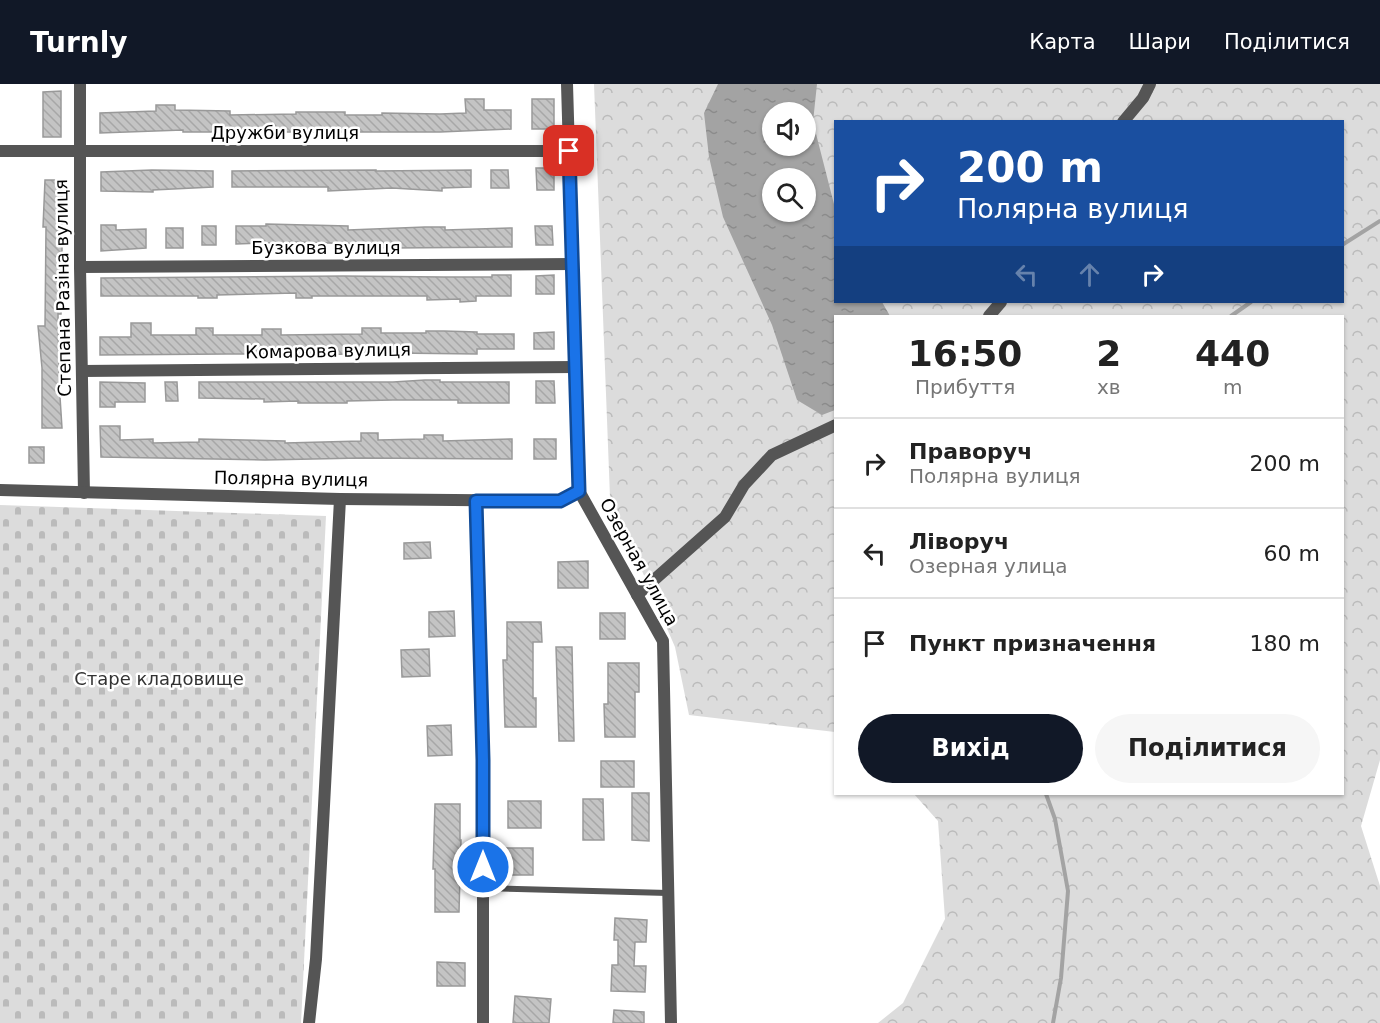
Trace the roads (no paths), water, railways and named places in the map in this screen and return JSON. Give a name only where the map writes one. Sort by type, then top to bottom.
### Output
[{"type":"street","name":"Степана Разіна вулиця","points":[[80,84],[84,492]]},
{"type":"street","name":"Озерная улица","points":[[567,84],[579,491],[663,641],[671,1023]]},
{"type":"street","points":[[1125,120],[1143,98],[1150,84]]},
{"type":"street","name":"Дружби вулиця","points":[[0,152],[569,151]]},
{"type":"street","name":"Бузкова вулиця","points":[[80,267],[572,264]]},
{"type":"street","points":[[990,315],[999,303]]},
{"type":"street","name":"Комарова вулиця","points":[[82,371],[576,367]]},
{"type":"street","points":[[637,595],[725,517],[744,485],[772,455],[834,425]]},
{"type":"street","name":"Полярна вулиця","points":[[0,490],[476,501],[560,501],[579,491]]},
{"type":"street","points":[[309,1023],[316,959],[340,499]]},
{"type":"street","points":[[476,501],[483,760],[483,1023]]},
{"type":"lane","points":[[483,888],[668,893]]},
{"type":"water","points":[[718,84],[817,84],[815,102],[762,102],[762,156],[816,156],[816,134],[834,204],[834,303],[883,303],[889,315],[834,315],[834,410],[822,415],[797,400],[772,325],[723,217],[709,157],[704,113]]},
{"type":"waterway","points":[[1344,244],[1380,221]]},
{"type":"waterway","points":[[1232,315],[1250,303]]},
{"type":"waterway","points":[[1046,795],[1055,819],[1068,891],[1061,978],[1053,1023]]},
{"type":"park label","name":"Старе кладовище","points":[[159,679]]}]
